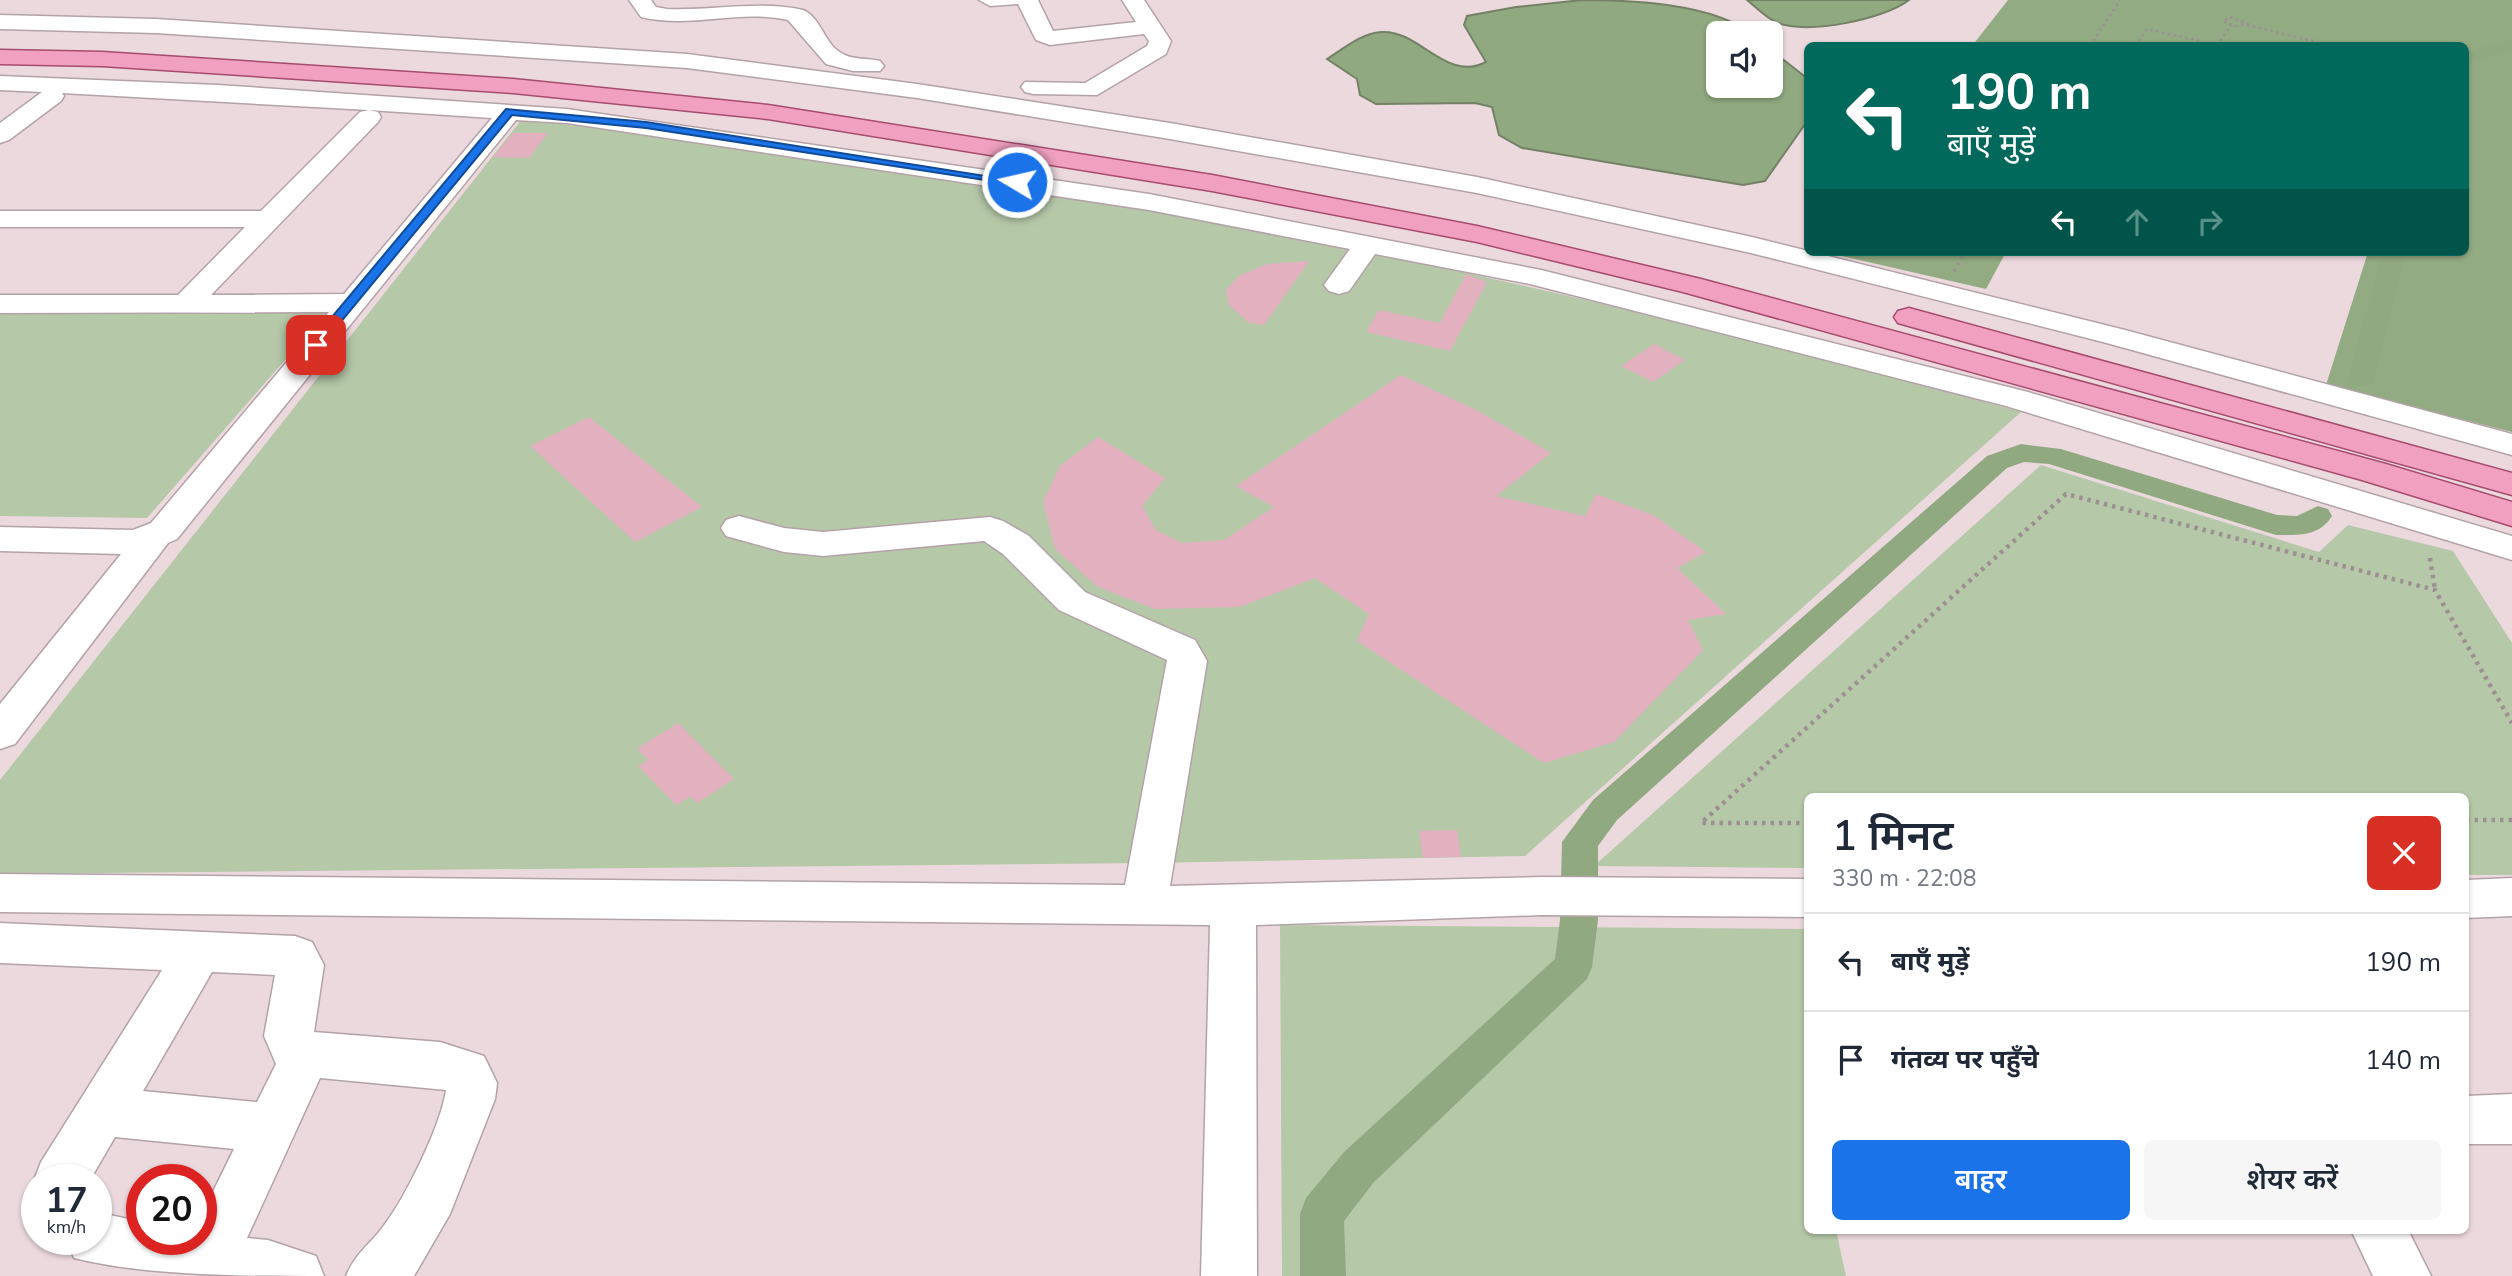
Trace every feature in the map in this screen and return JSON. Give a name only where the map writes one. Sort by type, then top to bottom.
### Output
[{"type":"main road","points":[[0,40],[134,44],[536,68],[794,95],[1504,215],[1876,309],[2512,484]]},
{"type":"main road","points":[[0,57],[102,59],[300,71],[513,86],[674,102],[768,112],[1212,183],[1477,234],[1691,285],[2374,472],[2512,514]]},
{"type":"main road","points":[[646,125],[674,102]]},
{"type":"street","points":[[88,24],[120,0]]},
{"type":"street","points":[[640,0],[649,12],[666,15],[748,9],[795,15],[808,27],[823,50],[838,61],[978,79],[975,91]]},
{"type":"street","points":[[990,0],[1010,0]]},
{"type":"street","points":[[1027,0],[1044,35],[1050,38],[1151,27]]},
{"type":"street","points":[[975,91],[1096,88],[1158,49],[1160,41],[1133,0]]},
{"type":"street","points":[[134,44],[180,7]]},
{"type":"street","points":[[0,22],[156,26],[687,61],[975,91],[1477,185],[1752,245],[2114,336],[2512,445]]},
{"type":"street","points":[[0,83],[218,92],[510,112],[646,125],[1149,202],[1531,276],[2017,399],[2512,548]]},
{"type":"street","points":[[0,135],[52,96]]},
{"type":"street","points":[[8,547],[137,542],[153,538],[164,531],[349,303],[510,112]]},
{"type":"street","points":[[184,305],[369,117]]},
{"type":"street","points":[[0,219],[269,219]]},
{"type":"street","points":[[1339,285],[1367,245]]},
{"type":"street","points":[[0,304],[349,303]]},
{"type":"street","points":[[739,528],[784,540],[823,544],[990,529],[1016,545],[1072,601],[1181,650],[1187,661],[1184,685],[1144,905]]},
{"type":"street","points":[[0,733],[153,538]]},
{"type":"street","points":[[0,893],[1233,906],[1542,896],[1804,898]]},
{"type":"street","points":[[2469,899],[2512,897]]},
{"type":"street","points":[[1229,1276],[1233,906]]},
{"type":"street","points":[[0,943],[295,957],[300,965],[289,1036],[295,1049],[306,1055],[440,1065],[455,1068],[471,1077],[470,1099],[413,1232],[399,1254],[374,1276]]},
{"type":"street","points":[[70,1164],[200,951]]},
{"type":"street","points":[[222,1269],[271,1128],[306,1055]]},
{"type":"street","points":[[102,1111],[271,1128]]},
{"type":"street","points":[[2469,1120],[2512,1119]]},
{"type":"street","points":[[2380,1234],[2403,1276]]},
{"type":"street","points":[[112,1243],[222,1269],[250,1264],[296,1276]]},
{"type":"path","points":[[2094,42],[2120,0]]},
{"type":"path","points":[[2247,25],[2238,18],[2223,19],[2231,25],[2247,25],[2317,42]]},
{"type":"path","points":[[2220,42],[2231,25]]},
{"type":"path","points":[[2139,42],[2147,29],[2199,42]]},
{"type":"path","points":[[1804,823],[1701,823],[2066,494],[2435,590]]},
{"type":"path","points":[[2430,558],[2435,590],[2512,723]]},
{"type":"path","points":[[2469,820],[2512,820]]},
{"type":"shaded area","points":[[1582,0],[1669,5],[1714,15],[1729,21],[1706,21],[1706,98],[1783,98],[1783,59],[1804,76],[1804,126],[1765,181],[1743,185],[1522,148],[1499,135],[1492,107],[1475,103],[1376,104],[1360,95],[1357,79],[1327,59],[1360,38],[1381,32],[1408,38],[1458,66],[1472,67],[1486,62],[1464,25],[1467,16],[1516,7]]},
{"type":"shaded area","points":[[1747,0],[1909,0],[1865,19],[1826,26],[1791,26],[1766,16]]},
{"type":"shaded area","points":[[2008,0],[2512,0],[2512,432],[2326,385],[2367,256],[2469,256],[2469,42],[1975,42]]},
{"type":"shaded area","points":[[522,119],[956,177],[1091,199],[1359,250],[1625,309],[2021,412],[1525,856],[1149,863],[0,874],[0,780]]},
{"type":"shaded area","points":[[1842,256],[2004,256],[1986,289]]},
{"type":"shaded area","points":[[0,309],[326,313],[147,518],[0,516]]},
{"type":"shaded area","points":[[2041,465],[2319,552],[2348,525],[2453,551],[2512,643],[2512,875],[2469,875],[2469,793],[1804,793],[1804,868],[1594,866]]},
{"type":"shaded area","points":[[1280,925],[1804,929],[1804,1234],[1837,1234],[1846,1276],[1282,1276]]},
{"type":"building","points":[[513,133],[548,133],[529,158],[493,157]]},
{"type":"building","points":[[1309,261],[1264,325],[1248,322],[1229,305],[1226,290],[1239,276],[1267,264]]},
{"type":"building","points":[[1466,274],[1487,282],[1450,351],[1366,332],[1379,310],[1440,323]]},
{"type":"building","points":[[1654,344],[1685,360],[1653,382],[1621,366]]},
{"type":"building","points":[[1401,375],[1478,411],[1551,453],[1496,496],[1585,516],[1596,494],[1653,515],[1706,552],[1677,568],[1726,614],[1688,620],[1703,650],[1614,742],[1544,763],[1357,641],[1369,614],[1315,578],[1239,607],[1155,609],[1098,587],[1055,549],[1043,502],[1060,466],[1098,437],[1165,478],[1142,506],[1156,530],[1182,543],[1224,540],[1274,507],[1236,486]]},
{"type":"building","points":[[589,417],[702,507],[635,542],[530,446]]},
{"type":"building","points":[[678,723],[734,779],[697,803],[691,796],[676,805],[638,766],[648,760],[637,749]]},
{"type":"building","points":[[1457,830],[1461,857],[1423,858],[1419,831]]},
{"type":"waterway","points":[[2469,57],[2512,45]]},
{"type":"waterway","points":[[2361,381],[2393,256]]},
{"type":"waterway","points":[[1323,1276],[1322,1214],[1359,1167],[1573,967],[1579,920],[1580,842],[1605,810],[1997,462],[2021,453],[2051,455],[2276,525],[2302,526],[2318,516]]},
{"type":"route","points":[[316,345],[510,112],[646,125],[1017,182]]}]
